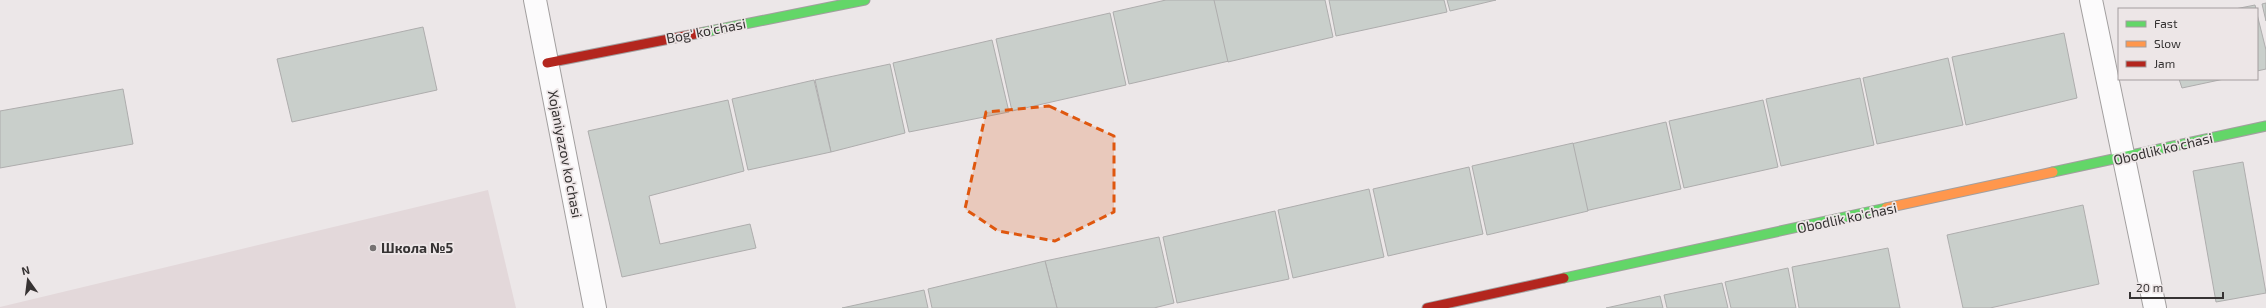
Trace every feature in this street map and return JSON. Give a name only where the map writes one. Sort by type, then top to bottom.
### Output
[{"type":"street","name":"Xojaniyazov ko'chasi","points":[[535,0],[595,308]]},
{"type":"street","name":"Bog' ko'chasi","points":[[547,63],[865,0]]},
{"type":"street","points":[[2091,0],[2155,308]]},
{"type":"street","name":"Obodlik ko'chasi","points":[[1427,308],[2266,126]]},
{"type":"highlighted area","points":[[1049,106],[1114,136],[1114,212],[1055,241],[998,231],[965,209],[986,112]]},
{"type":"shaded area","name":"Школа №5","points":[[488,190],[516,308],[0,308],[0,307]]},
{"type":"building","points":[[1166,0],[1216,0],[1229,61],[1129,84],[1113,12]]},
{"type":"building","points":[[1214,0],[1325,0],[1333,37],[1228,62]]},
{"type":"building","points":[[1329,0],[1444,0],[1447,12],[1336,36]]},
{"type":"building","points":[[1447,0],[1496,0],[1450,11]]},
{"type":"building","points":[[2266,3],[2266,21],[2262,4]]},
{"type":"building","points":[[2255,5],[2256,8],[2240,8]]},
{"type":"building","points":[[1110,13],[1126,85],[1012,111],[996,39]]},
{"type":"building","points":[[2258,18],[2266,50],[2266,69],[2258,71]]},
{"type":"building","points":[[423,27],[437,90],[292,122],[277,59]]},
{"type":"building","points":[[2064,33],[2077,98],[1966,125],[1952,57]]},
{"type":"building","points":[[992,40],[1009,112],[909,132],[893,63]]},
{"type":"building","points":[[1948,58],[1963,125],[1877,144],[1863,78]]},
{"type":"building","points":[[890,64],[905,133],[831,152],[815,80]]},
{"type":"building","points":[[1860,78],[1874,145],[1781,166],[1766,99]]},
{"type":"building","points":[[814,80],[831,152],[748,170],[732,99]]},
{"type":"building","points":[[2179,80],[2219,80],[2182,88]]},
{"type":"building","points":[[123,89],[133,144],[0,168],[0,111]]},
{"type":"building","points":[[728,100],[744,171],[649,196],[660,244],[750,224],[756,248],[622,277],[588,131]]},
{"type":"building","points":[[1763,100],[1778,167],[1684,188],[1669,121]]},
{"type":"building","points":[[1666,122],[1681,189],[1585,211],[1571,144]]},
{"type":"building","points":[[1573,143],[1588,211],[1487,235],[1472,166]]},
{"type":"building","points":[[2243,162],[2266,293],[2216,302],[2193,171]]},
{"type":"building","points":[[1469,167],[1483,234],[1388,256],[1373,189]]},
{"type":"building","points":[[1369,189],[1384,257],[1293,278],[1278,210]]},
{"type":"building","points":[[2083,205],[2099,284],[1990,308],[1963,308],[1947,235]]},
{"type":"building","points":[[1275,211],[1289,279],[1177,303],[1163,237]]},
{"type":"building","points":[[1159,237],[1174,303],[1154,308],[1057,308],[1045,261]]},
{"type":"building","points":[[1888,248],[1900,308],[1799,308],[1792,267]]},
{"type":"building","points":[[1045,261],[1057,308],[932,308],[928,289]]},
{"type":"building","points":[[1788,268],[1796,308],[1731,308],[1725,282]]},
{"type":"building","points":[[1722,283],[1728,308],[1667,308],[1664,295]]},
{"type":"building","points":[[924,290],[928,308],[842,308]]},
{"type":"building","points":[[1660,296],[1663,308],[1606,308]]},
{"type":"traffic: fast","points":[[700,33],[865,0]]},
{"type":"traffic: fast","points":[[2053,172],[2266,126]]},
{"type":"traffic: fast","points":[[1564,278],[1886,208]]},
{"type":"traffic: slow","points":[[1886,208],[2053,172]]},
{"type":"traffic: jam","points":[[547,63],[700,33]]},
{"type":"traffic: jam","points":[[1427,308],[1564,278]]},
{"type":"place","name":"Школа №5","points":[[373,248]]}]
